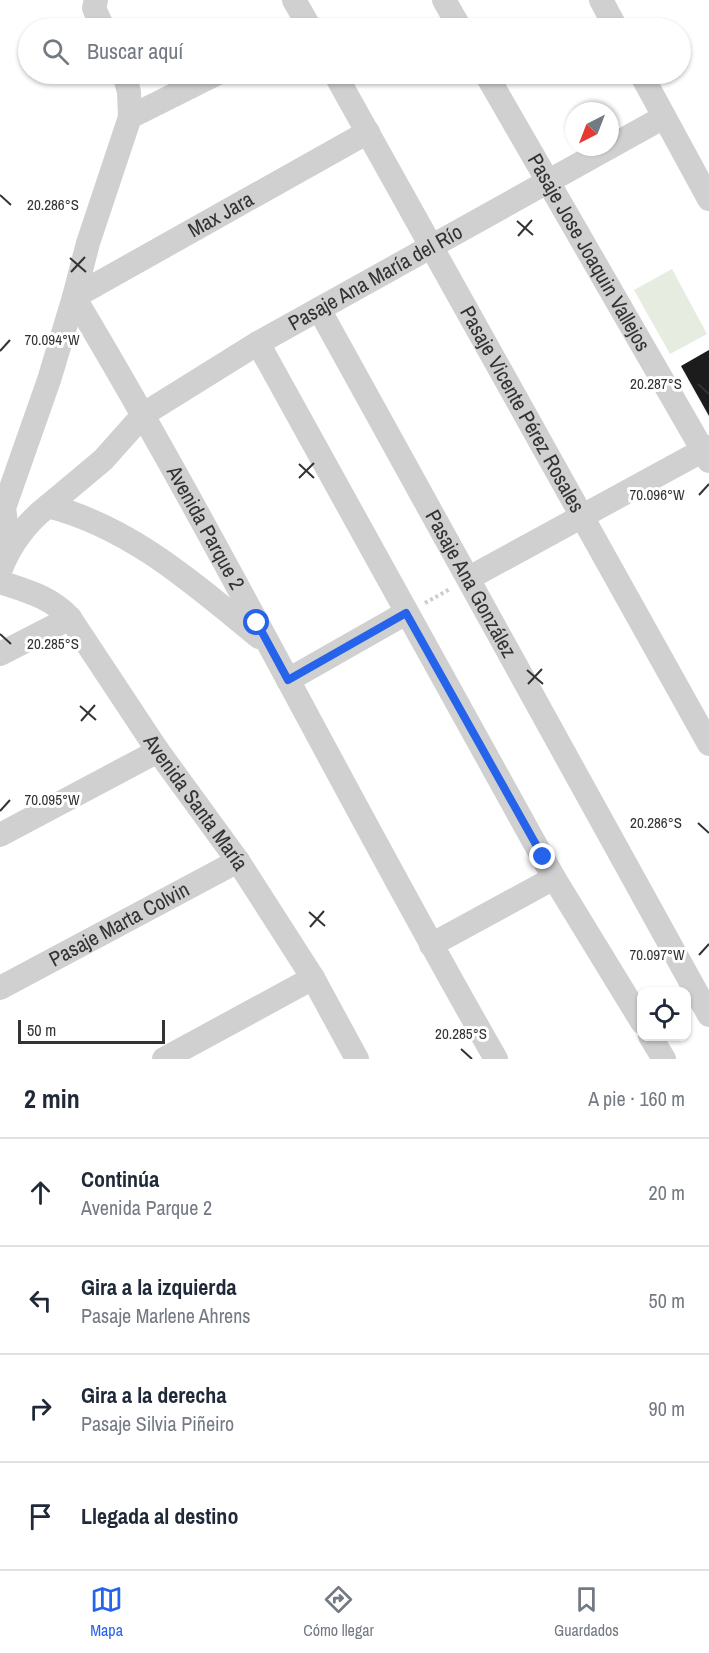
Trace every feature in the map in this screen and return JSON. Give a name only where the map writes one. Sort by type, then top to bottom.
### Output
[{"type":"street","points":[[96,0],[94,8],[98,18]]},
{"type":"street","points":[[294,0],[302,18]]},
{"type":"street","points":[[444,0],[454,18]]},
{"type":"street","points":[[601,0],[611,18]]},
{"type":"street","points":[[14,544],[7,530],[4,508],[49,380],[88,243],[130,117],[127,84]]},
{"type":"street","points":[[130,117],[196,84]]},
{"type":"street","name":"Pasaje Vicente Pérez Rosales","points":[[341,84],[709,744]]},
{"type":"street","name":"Pasaje Jose Joaquin Vallejos","points":[[492,84],[707,453]]},
{"type":"street","points":[[646,84],[709,199]]},
{"type":"street","name":"Pasaje Ana María del Río","points":[[619,142],[664,117]]},
{"type":"street","name":"Max Jara","points":[[74,297],[368,132]]},
{"type":"street","name":"Pasaje Ana María del Río","points":[[0,571],[26,527],[103,460],[144,414],[258,342],[594,156]]},
{"type":"street","name":"Avenida Parque 2","points":[[74,297],[144,414],[431,945],[496,1059]]},
{"type":"street","name":"Pasaje Ana González","points":[[319,309],[709,1014]]},
{"type":"street","points":[[258,342],[554,878],[637,1014]]},
{"type":"street","points":[[469,578],[582,516],[707,453]]},
{"type":"street","points":[[48,506],[103,524],[173,567],[268,644]]},
{"type":"street","name":"Avenida Santa María","points":[[0,582],[45,597],[59,606],[70,618],[158,751],[238,861],[313,978],[357,1059]]},
{"type":"street","points":[[288,680],[406,613]]},
{"type":"street","points":[[0,654],[70,618]]},
{"type":"street","points":[[0,835],[158,751]]},
{"type":"street","name":"Pasaje Marta Colvin","points":[[0,988],[238,861]]},
{"type":"street","points":[[431,945],[554,878]]},
{"type":"street","points":[[169,1058],[313,978]]},
{"type":"street","points":[[653,1041],[664,1059]]},
{"type":"path","points":[[406,613],[469,578]]},
{"type":"shaded area","points":[[672,269],[707,334],[670,354],[634,290]]},
{"type":"building","points":[[709,350],[709,416],[681,366]]},
{"type":"route","points":[[257,623],[288,680],[406,613],[543,857]]}]
